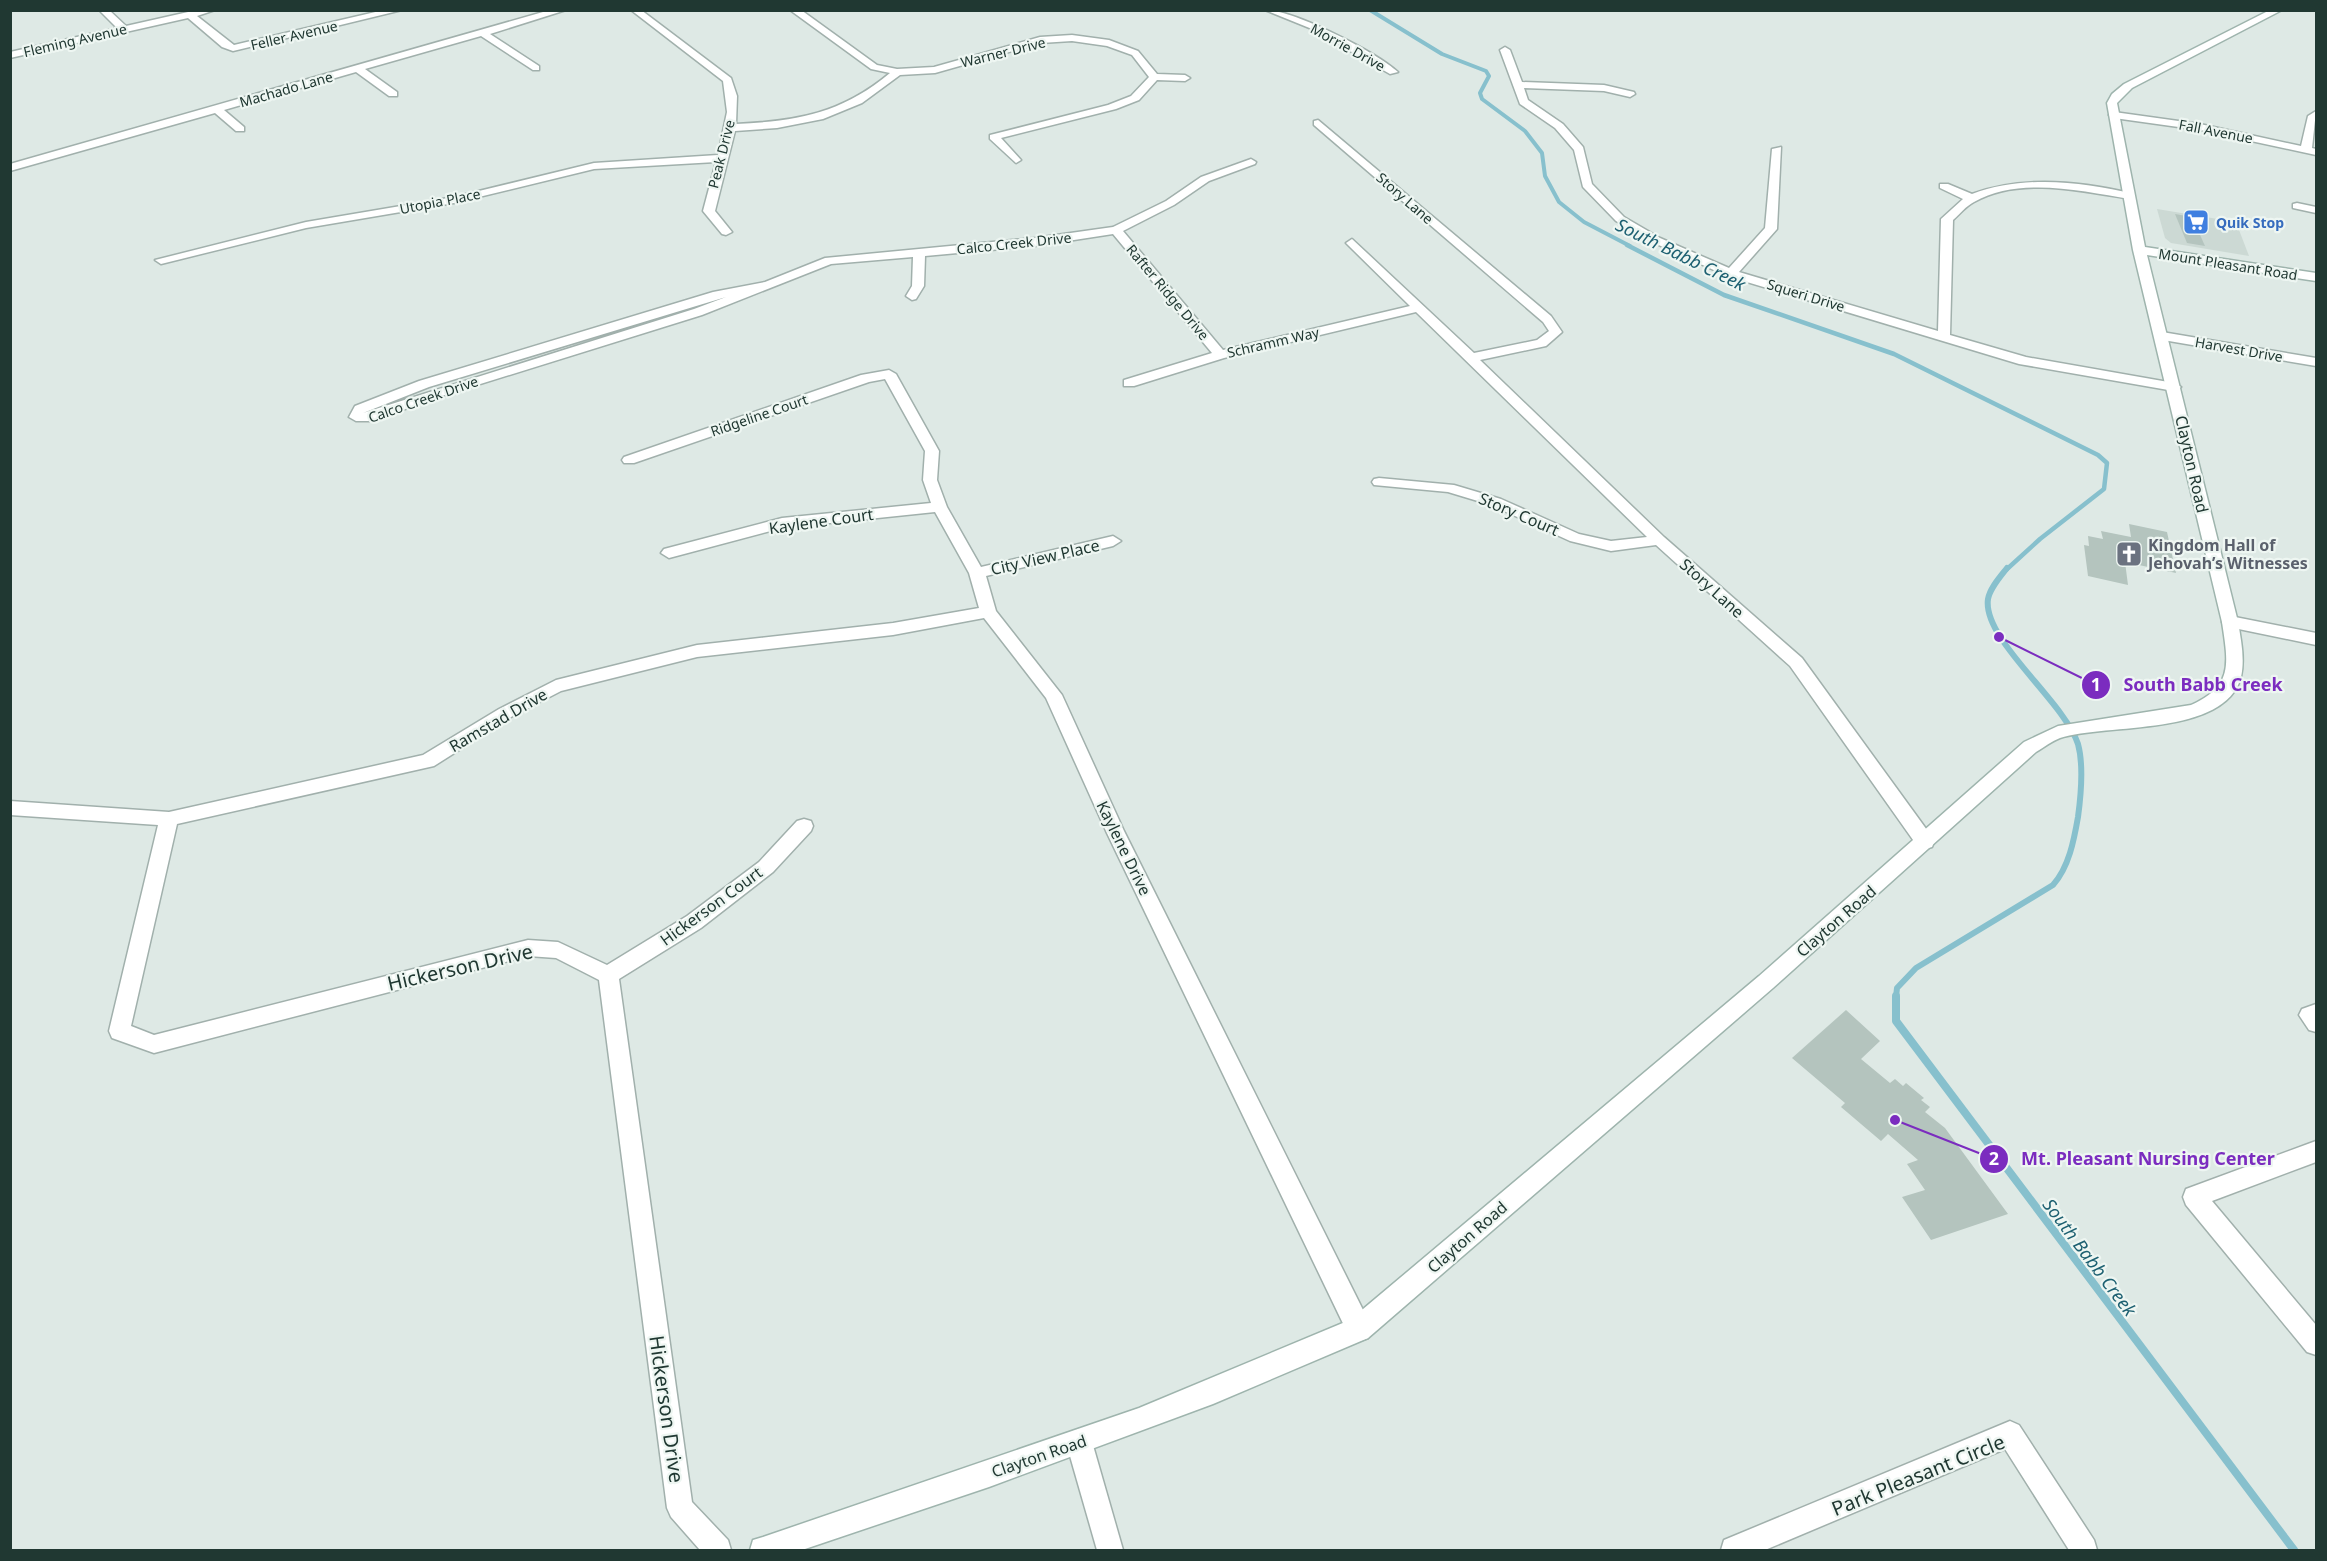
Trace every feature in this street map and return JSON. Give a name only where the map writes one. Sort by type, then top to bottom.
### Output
[{"type":"street","points":[[103,10],[123,29]]},
{"type":"street","name":"Fleming Avenue","points":[[10,55],[211,10]]},
{"type":"street","name":"Feller Avenue","points":[[190,15],[225,45],[233,48],[249,47],[398,10]]},
{"type":"street","name":"Machado Lane","points":[[10,168],[562,10]]},
{"type":"street","name":"Peak Drive","points":[[635,10],[728,80],[733,93],[730,128],[709,211],[726,232]]},
{"type":"street","name":"Warner Drive","points":[[794,10],[874,67],[897,72],[935,70],[1040,40],[1072,38],[1108,43],[1135,53],[1154,77]]},
{"type":"street","name":"Morrie Drive","points":[[1269,10],[1315,27],[1393,72]]},
{"type":"street","points":[[2114,115],[2112,103],[2116,96],[2128,86],[2278,10]]},
{"type":"street","points":[[512,14],[524,22]]},
{"type":"street","points":[[483,33],[536,68]]},
{"type":"street","name":"Squeri Drive","points":[[1505,50],[1520,85],[1524,102],[1559,126],[1579,149],[1587,186],[1620,219],[1656,240],[1731,273],[2024,361],[2174,387]]},
{"type":"street","points":[[358,69],[393,94]]},
{"type":"street","points":[[730,128],[792,125],[846,109],[879,89],[897,72]]},
{"type":"street","points":[[1016,160],[994,137],[1112,107],[1135,98],[1154,77],[1185,78]]},
{"type":"street","points":[[1520,85],[1604,88],[1630,94]]},
{"type":"street","points":[[217,109],[240,129]]},
{"type":"street","points":[[2311,150],[2313,116],[2316,114]]},
{"type":"street","name":"Fall Avenue","points":[[2114,115],[2200,127],[2311,150]]},
{"type":"street","name":"Clayton Road","points":[[763,1551],[1079,1442],[1263,1374],[1359,1329],[1926,842],[2012,762],[2038,741],[2055,733],[2079,727],[2179,714],[2219,699],[2230,684],[2234,666],[2230,622],[2162,336],[2154,270],[2139,250],[2114,115]]},
{"type":"street","name":"Story Lane","points":[[1318,123],[1547,319],[1556,332],[1541,343],[1470,358]]},
{"type":"street","points":[[1731,273],[1771,228],[1777,149]]},
{"type":"street","points":[[67,152],[79,163]]},
{"type":"street","name":"Utopia Place","points":[[161,260],[306,225],[454,200],[594,166],[721,158]]},
{"type":"street","name":"Calco Creek Drive","points":[[764,285],[717,295],[424,384],[360,409],[356,417],[368,418],[424,397],[698,312],[829,261],[1035,242],[1116,230],[1170,203],[1205,179],[1251,162]]},
{"type":"street","points":[[1944,337],[1947,219],[1971,198],[2003,189],[2042,185],[2130,196]]},
{"type":"street","points":[[1944,186],[1971,198]]},
{"type":"street","points":[[2297,206],[2316,210]]},
{"type":"street","name":"Rafter Ridge Drive","points":[[1116,230],[1220,355]]},
{"type":"street","name":"Story Lane","points":[[1352,243],[1659,540],[1796,662],[1926,842]]},
{"type":"street","name":"Mount Pleasant Road","points":[[2139,250],[2316,277]]},
{"type":"street","points":[[912,296],[918,286],[919,252]]},
{"type":"street","points":[[2154,270],[2171,263],[2206,260]]},
{"type":"street","name":"Schramm Way","points":[[1129,383],[1220,355],[1418,308]]},
{"type":"street","name":"Harvest Drive","points":[[2162,336],[2316,362]]},
{"type":"street","name":"Ridgeline Court","points":[[629,460],[866,378],[889,374]]},
{"type":"street","name":"Kaylene Drive","points":[[889,374],[932,451],[930,480],[940,507],[977,573],[988,612],[1053,695],[1115,831],[1359,1329]]},
{"type":"street","name":"Story Court","points":[[1379,482],[1449,488],[1496,502],[1575,538],[1611,546],[1659,540]]},
{"type":"street","name":"Kaylene Court","points":[[669,553],[782,524],[940,507]]},
{"type":"street","name":"City View Place","points":[[977,573],[1113,541]]},
{"type":"street","name":"Ramstad Drive","points":[[10,808],[169,819],[428,761],[505,713],[556,686],[697,651],[893,629],[988,612]]},
{"type":"street","points":[[2230,622],[2316,639]]},
{"type":"street","name":"Hickerson Drive","points":[[169,819],[119,1031],[154,1044],[528,948],[558,950],[608,975],[680,1508],[718,1551]]},
{"type":"street","name":"Hickerson Court","points":[[608,975],[694,922],[766,867],[804,826]]},
{"type":"street","points":[[2316,1152],[2194,1197],[2316,1343]]},
{"type":"street","name":"Park Pleasant Circle","points":[[1734,1551],[2010,1434],[2084,1551]]},
{"type":"street","points":[[1079,1442],[1110,1551]]},
{"type":"shaded area","points":[[2157,209],[2236,222],[2249,256],[2171,243],[2165,238]]},
{"type":"building","points":[[2175,214],[2192,217],[2205,246],[2187,243]]},
{"type":"building","name":"Kingdom Hall of Jehovah’s Witnesses","points":[[2129,524],[2167,532],[2176,573],[2125,562],[2128,585],[2088,576],[2084,545],[2089,546],[2088,536],[2103,539],[2101,531],[2131,537]]},
{"type":"building","points":[[1846,1010],[1880,1041],[1861,1059],[1890,1083],[1895,1079],[1903,1086],[1906,1083],[1924,1098],[1921,1100],[1930,1107],[1925,1112],[1945,1128],[2008,1214],[1931,1240],[1902,1197],[1925,1190],[1907,1164],[1918,1160],[1888,1134],[1881,1141],[1841,1107],[1845,1103],[1792,1058]]},
{"type":"waterway","name":"South Babb Creek","points":[[1370,10],[1442,54],[1486,71],[1489,76],[1480,93],[1482,99],[1525,131],[1542,153],[1545,176],[1559,202],[1584,222],[1630,246]]},
{"type":"waterway","name":"South Babb Creek","points":[[1627,245],[1724,295],[1894,354],[2098,455],[2107,463],[2104,489],[2040,539],[2006,570]]},
{"type":"waterway","name":"South Babb Creek","points":[[1896,997],[1897,988],[1916,968],[2053,885],[2067,862],[2073,844],[2081,790],[2081,762],[2078,744],[2070,727],[2057,709],[2010,651],[1990,615],[1989,595],[2007,568]]},
{"type":"waterway","name":"South Babb Creek","points":[[1896,997],[1896,1021],[2294,1550]]},
{"type":"place","name":"Quik Stop","points":[[2196,222]]},
{"type":"place","name":"Kingdom Hall of Jehovah’s Witnesses","points":[[2129,554]]},
{"type":"place","name":"South Babb Creek","points":[[1999,637]]},
{"type":"place","name":"Mt. Pleasant Nursing Center","points":[[1895,1120]]}]
